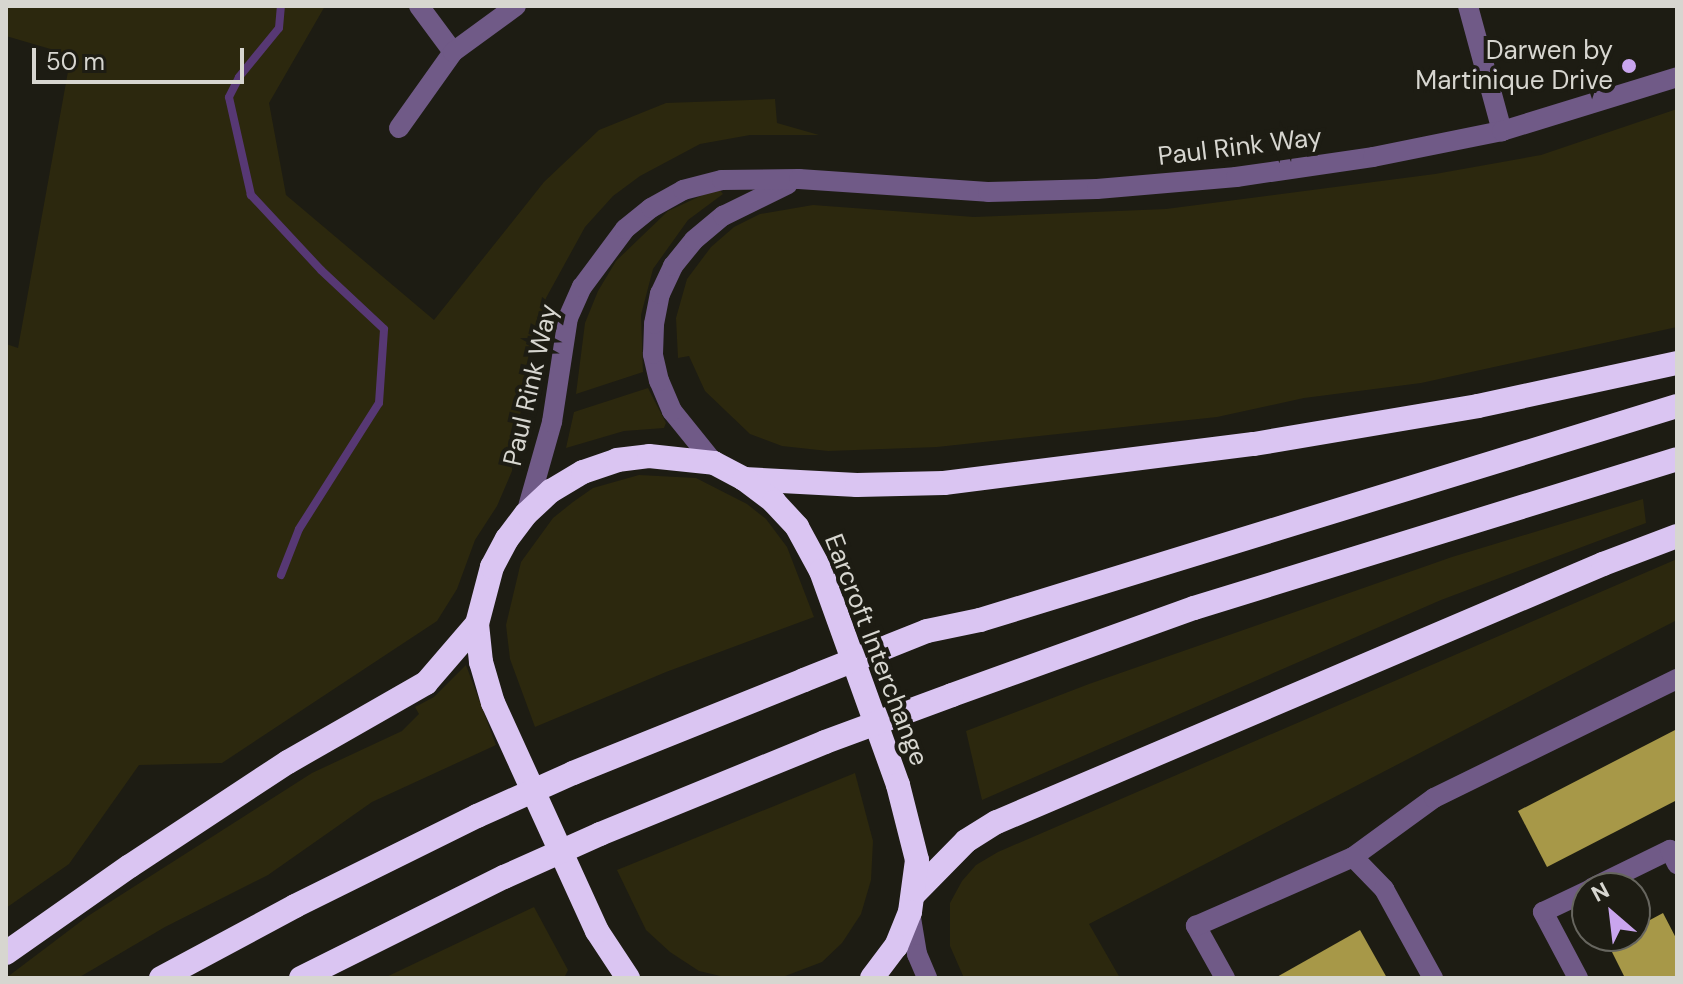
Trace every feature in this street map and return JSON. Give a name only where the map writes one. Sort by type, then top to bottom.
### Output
[{"type":"highway","points":[[744,479],[857,485],[944,483],[1254,444],[1478,406],[1677,363]]},
{"type":"highway","points":[[161,978],[307,900],[477,816],[573,773],[927,631],[980,620],[1677,406]]},
{"type":"highway","name":"Earcroft Interchange","points":[[628,978],[597,931],[493,703],[481,662],[477,624],[492,567],[507,539],[526,514],[551,491],[583,472],[617,460],[649,456],[714,463],[744,479],[774,502],[797,527],[821,571],[912,828],[917,860],[912,903],[896,946],[872,978]]},
{"type":"highway","points":[[301,978],[504,877],[600,834],[825,742],[1194,608],[1677,459]]},
{"type":"highway","points":[[912,903],[936,869],[980,832],[1108,773],[1603,564],[1677,536]]},
{"type":"highway","points":[[6,953],[130,866],[288,762],[426,683],[477,624]]},
{"type":"street","points":[[419,6],[453,52]]},
{"type":"street","points":[[399,128],[453,52],[516,6]]},
{"type":"street","points":[[1468,6],[1502,131]]},
{"type":"street","name":"Paul Rink Way","points":[[526,514],[552,422],[568,318],[600,258],[625,229],[651,208],[683,190],[722,180],[799,179],[988,192],[1097,189],[1236,177],[1373,157],[1502,131],[1677,77]]},
{"type":"street","name":"Paul Rink Way","points":[[714,463],[672,411],[659,381],[653,354],[654,324],[660,294],[673,266],[723,216],[799,179]]},
{"type":"street","points":[[1225,978],[1196,926],[1353,857],[1434,798],[1677,679]]},
{"type":"street","points":[[1630,872],[1675,853]]},
{"type":"street","points":[[1353,857],[1384,889],[1433,978]]},
{"type":"street","points":[[1571,898],[1543,912],[1578,978]]},
{"type":"street","points":[[912,903],[917,954],[927,978]]},
{"type":"shaded area","points":[[6,6],[325,6],[269,103],[286,195],[434,320],[544,182],[599,130],[666,103],[775,99],[777,123],[819,135],[750,135],[700,144],[640,176],[613,196],[585,227],[546,298],[533,343],[526,397],[514,431],[512,471],[497,506],[475,540],[457,589],[437,621],[222,763],[139,765],[69,864],[6,908],[6,344],[18,348],[71,55],[6,36]]},
{"type":"shaded area","points":[[1677,109],[1677,327],[1421,383],[1304,398],[1217,417],[937,447],[828,451],[782,446],[750,434],[705,391],[689,356],[678,358],[676,318],[687,279],[711,247],[734,227],[760,214],[813,205],[974,217],[1166,209],[1435,174],[1541,155]]},
{"type":"shaded area","points":[[718,188],[723,194],[688,220],[653,269],[641,315],[643,372],[576,394],[585,323],[598,291],[616,261],[668,211]]},
{"type":"shaded area","points":[[648,388],[666,423],[664,428],[624,431],[566,448],[574,412]]},
{"type":"shaded area","points":[[639,475],[696,478],[747,504],[766,519],[787,547],[814,617],[666,672],[535,727],[510,659],[506,625],[521,562],[553,518],[573,502],[593,488]]},
{"type":"shaded area","points":[[1643,499],[1646,523],[1441,600],[982,800],[966,731],[1089,684],[1452,557]]},
{"type":"shaded area","points":[[1677,559],[1677,620],[1089,924],[1120,978],[964,978],[950,946],[950,903],[962,881],[976,865],[998,852]]},
{"type":"shaded area","points":[[466,665],[496,745],[372,802],[268,875],[165,927],[78,978],[6,978],[88,916],[312,773],[402,731],[419,714],[415,707],[434,697]]},
{"type":"shaded area","points":[[855,773],[873,841],[871,880],[861,914],[842,943],[822,962],[780,978],[729,978],[699,971],[670,952],[646,930],[617,870]]},
{"type":"shaded area","points":[[534,907],[568,970],[565,976],[384,978]]},
{"type":"building","points":[[1677,729],[1677,800],[1547,867],[1518,811]]},
{"type":"building","points":[[1663,913],[1677,940],[1677,978],[1625,978],[1612,952],[1651,952],[1651,919]]},
{"type":"building","points":[[1360,930],[1387,978],[1275,978]]},
{"type":"waterway","points":[[281,6],[279,28],[239,77],[229,97],[251,195],[321,270],[384,329],[379,403],[299,529],[281,575]]},
{"type":"place","name":"Darwen by Martinique Drive","points":[[1629,66]]}]
